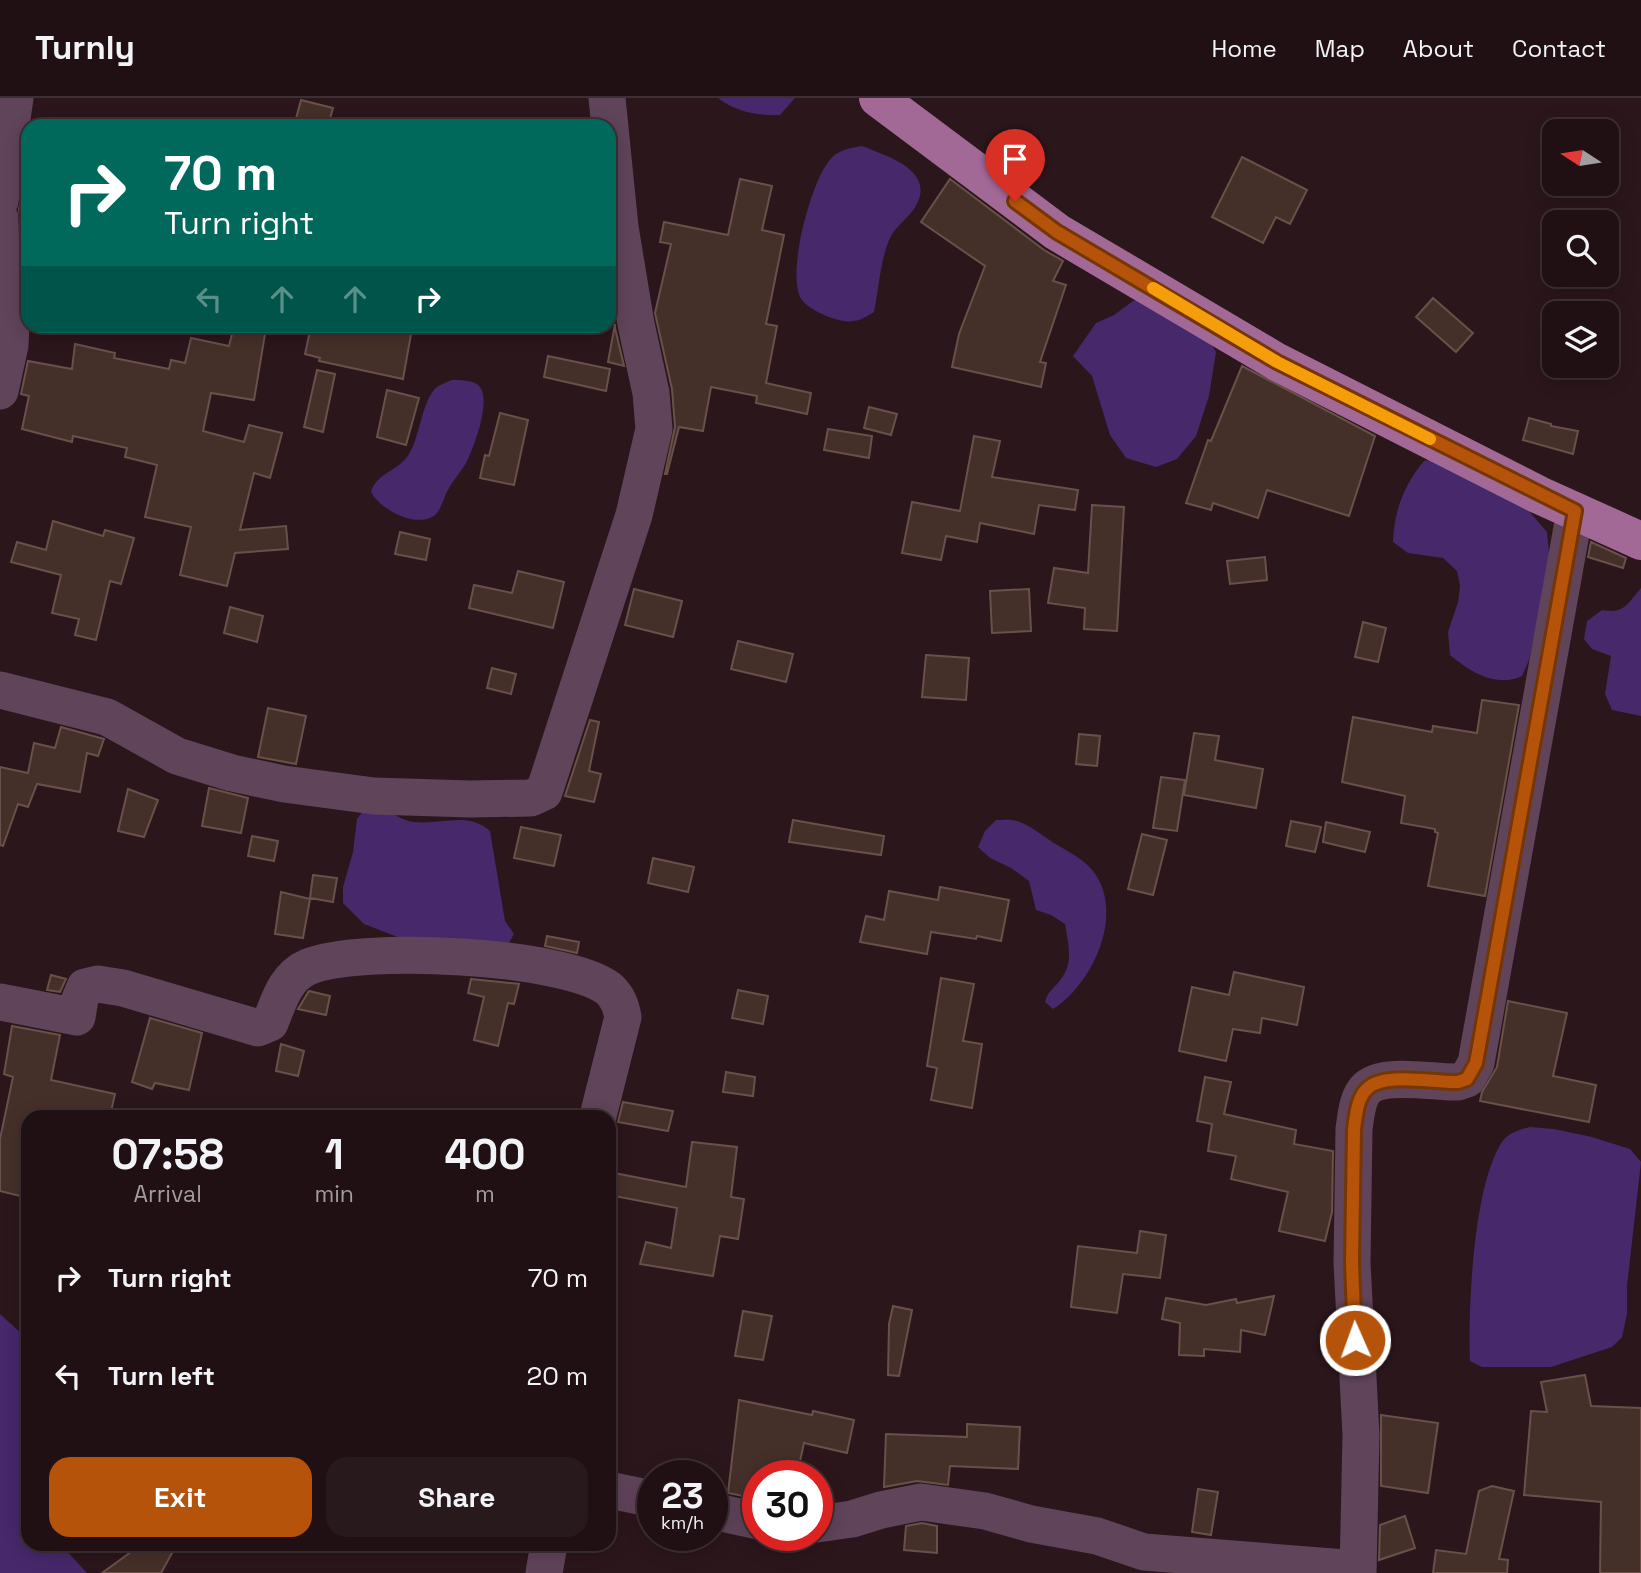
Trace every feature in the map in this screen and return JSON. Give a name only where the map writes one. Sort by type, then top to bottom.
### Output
[{"type":"main road","points":[[878,98],[1057,232],[1277,362],[1575,511],[1641,541]]},
{"type":"street","points":[[0,201],[15,98]]},
{"type":"street","points":[[607,98],[609,119]]},
{"type":"street","points":[[0,690],[107,717],[177,756],[232,773],[284,784],[374,796],[470,799],[531,798],[544,792],[634,514],[654,429],[651,393],[636,324],[616,187]]},
{"type":"street","points":[[0,218],[1,261],[12,303],[10,345],[0,391]]},
{"type":"street","points":[[833,1522],[921,1502],[985,1511],[1031,1524],[1097,1536],[1144,1552],[1358,1571],[1360,1435],[1352,1263],[1354,1129],[1358,1107],[1366,1089],[1380,1080],[1458,1082],[1467,1079],[1476,1063],[1575,511]]},
{"type":"street","points":[[0,1002],[77,1017],[85,987],[98,984],[123,988],[258,1028],[271,1023],[281,992],[293,977],[308,967],[339,959],[397,956],[482,957],[533,965],[573,973],[593,981],[609,989],[620,1002],[623,1017],[600,1110]]},
{"type":"street","points":[[616,1491],[637,1496]]},
{"type":"street","points":[[544,1573],[548,1551]]},
{"type":"shaded area","points":[[718,98],[795,98],[780,115],[772,115],[740,110]]},
{"type":"shaded area","points":[[862,146],[907,167],[920,185],[920,196],[914,209],[890,238],[882,265],[874,312],[858,320],[848,321],[826,316],[804,303],[798,288],[798,251],[808,208],[822,172],[836,154]]},
{"type":"shaded area","points":[[1152,296],[1199,322],[1216,352],[1209,396],[1196,436],[1177,459],[1156,467],[1126,458],[1110,435],[1092,376],[1073,356],[1096,323],[1114,315],[1133,301]]},
{"type":"shaded area","points":[[452,380],[473,382],[482,391],[483,411],[473,446],[438,512],[432,517],[416,520],[398,515],[371,492],[378,480],[405,460],[413,447],[424,409],[432,393]]},
{"type":"shaded area","points":[[1438,458],[1527,509],[1547,532],[1550,563],[1529,660],[1522,676],[1493,679],[1466,667],[1450,655],[1448,632],[1458,602],[1460,586],[1457,571],[1443,558],[1408,553],[1393,542],[1398,509],[1411,479],[1424,461]]},
{"type":"shaded area","points":[[1641,588],[1641,716],[1612,710],[1605,694],[1611,656],[1592,649],[1584,639],[1587,621],[1602,610],[1621,609]]},
{"type":"shaded area","points":[[366,807],[381,808],[414,822],[463,820],[482,825],[490,831],[505,921],[514,934],[506,948],[408,941],[364,924],[343,903],[343,887],[353,852],[357,819]]},
{"type":"shaded area","points":[[996,820],[1012,820],[1032,828],[1085,863],[1093,871],[1102,888],[1106,907],[1100,947],[1080,983],[1053,1009],[1045,1002],[1068,966],[1065,924],[1036,910],[1029,881],[990,858],[978,847],[985,831]]},
{"type":"shaded area","points":[[1530,1127],[1592,1137],[1630,1149],[1641,1162],[1627,1286],[1627,1314],[1622,1337],[1612,1347],[1551,1367],[1482,1367],[1470,1361],[1470,1311],[1474,1248],[1484,1187],[1492,1162],[1504,1139]]},
{"type":"shaded area","points":[[0,1314],[21,1333],[21,1551],[67,1551],[87,1573],[0,1573]]},
{"type":"building","points":[[301,100],[333,108],[330,119],[296,119]]},
{"type":"building","points":[[1242,157],[1307,190],[1290,224],[1276,217],[1263,243],[1212,217]]},
{"type":"building","points":[[740,179],[772,186],[762,230],[784,235],[766,324],[777,326],[766,383],[811,393],[807,414],[756,403],[757,396],[711,387],[703,431],[679,427],[665,474],[675,427],[672,389],[655,313],[671,244],[660,242],[664,222],[728,235]]},
{"type":"building","points":[[950,179],[1044,250],[1063,261],[1053,281],[1066,285],[1040,362],[1046,363],[1041,387],[952,367],[959,334],[985,266],[921,222]]},
{"type":"building","points":[[1433,298],[1473,333],[1456,352],[1416,317]]},
{"type":"building","points":[[616,332],[624,366],[608,362],[613,333]]},
{"type":"building","points":[[232,333],[265,333],[254,400],[211,393],[203,431],[244,442],[249,425],[282,433],[270,478],[254,473],[240,530],[286,526],[288,549],[235,553],[227,586],[180,575],[191,527],[145,517],[157,465],[125,457],[127,448],[73,436],[72,442],[22,429],[29,396],[21,394],[28,361],[72,369],[75,344],[115,353],[114,358],[169,369],[171,360],[185,363],[191,338],[229,346]]},
{"type":"building","points":[[310,333],[411,334],[403,379],[319,361],[320,358],[305,354]]},
{"type":"building","points":[[548,356],[610,369],[606,391],[544,377]]},
{"type":"building","points":[[1242,366],[1375,436],[1349,516],[1267,490],[1258,518],[1213,503],[1211,510],[1186,503],[1208,440],[1211,441]]},
{"type":"building","points":[[317,370],[335,374],[323,432],[304,427]]},
{"type":"building","points":[[387,390],[419,398],[406,445],[377,437]]},
{"type":"building","points":[[869,407],[897,414],[891,435],[864,428]]},
{"type":"building","points":[[500,413],[528,420],[514,485],[480,478],[485,455],[489,456]]},
{"type":"building","points":[[1529,418],[1578,431],[1573,454],[1523,440]]},
{"type":"building","points":[[828,429],[872,436],[869,458],[824,450]]},
{"type":"building","points":[[974,436],[1000,441],[992,477],[1078,490],[1075,510],[1039,505],[1034,534],[980,523],[977,542],[946,536],[941,560],[902,553],[912,502],[960,511]]},
{"type":"building","points":[[1092,505],[1124,507],[1117,631],[1084,629],[1085,608],[1048,603],[1054,568],[1088,573]]},
{"type":"building","points":[[53,521],[103,536],[105,530],[134,538],[121,584],[110,581],[96,640],[75,635],[79,619],[52,613],[61,575],[11,562],[17,542],[46,550]]},
{"type":"building","points":[[400,532],[430,539],[426,560],[395,554]]},
{"type":"building","points":[[1591,542],[1626,558],[1623,568],[1588,557]]},
{"type":"building","points":[[1265,557],[1267,580],[1230,584],[1227,561]]},
{"type":"building","points":[[518,571],[564,582],[553,628],[469,608],[474,585],[512,593]]},
{"type":"building","points":[[634,589],[682,601],[673,637],[625,625]]},
{"type":"building","points":[[1029,589],[1031,631],[992,633],[990,591]]},
{"type":"building","points":[[230,607],[263,616],[257,642],[224,633]]},
{"type":"building","points":[[1363,622],[1386,628],[1378,662],[1355,657]]},
{"type":"building","points":[[738,641],[793,654],[786,682],[731,669]]},
{"type":"building","points":[[926,655],[969,658],[966,700],[922,697]]},
{"type":"building","points":[[492,668],[516,674],[511,694],[487,688]]},
{"type":"building","points":[[1482,700],[1519,705],[1485,896],[1428,886],[1438,833],[1435,829],[1401,823],[1405,796],[1342,782],[1353,717],[1432,732],[1433,726],[1477,733]]},
{"type":"building","points":[[268,708],[306,716],[296,764],[258,757]]},
{"type":"building","points":[[590,720],[599,722],[589,771],[601,774],[594,802],[565,796]]},
{"type":"building","points":[[61,727],[104,739],[98,756],[87,753],[80,792],[37,784],[28,807],[18,804],[3,846],[0,845],[0,767],[28,773],[34,743],[55,748]]},
{"type":"building","points":[[1194,733],[1219,736],[1215,760],[1263,769],[1256,808],[1184,795]]},
{"type":"building","points":[[1079,734],[1100,736],[1097,766],[1076,764]]},
{"type":"building","points":[[1161,777],[1185,780],[1177,831],[1153,828]]},
{"type":"building","points":[[209,788],[248,798],[241,833],[202,826]]},
{"type":"building","points":[[128,789],[158,800],[144,837],[118,831]]},
{"type":"building","points":[[793,820],[884,836],[881,855],[789,842]]},
{"type":"building","points":[[1291,821],[1321,827],[1315,852],[1286,846]]},
{"type":"building","points":[[1326,822],[1370,832],[1365,852],[1323,842]]},
{"type":"building","points":[[521,827],[561,835],[554,866],[514,858]]},
{"type":"building","points":[[1142,834],[1167,840],[1153,895],[1128,889]]},
{"type":"building","points":[[252,836],[278,841],[274,861],[248,856]]},
{"type":"building","points":[[653,858],[694,867],[688,892],[648,883]]},
{"type":"building","points":[[313,875],[337,878],[333,902],[310,898]]},
{"type":"building","points":[[940,887],[1009,900],[1001,941],[931,932],[927,954],[860,942],[866,916],[884,920],[889,891],[938,900]]},
{"type":"building","points":[[281,892],[310,899],[303,938],[275,934]]},
{"type":"building","points":[[547,936],[579,942],[577,953],[545,946]]},
{"type":"building","points":[[1234,972],[1304,987],[1297,1025],[1262,1018],[1260,1033],[1233,1029],[1226,1061],[1179,1051],[1192,987],[1229,995]]},
{"type":"building","points":[[51,975],[66,979],[60,992],[47,990]]},
{"type":"building","points":[[941,978],[974,984],[963,1041],[982,1044],[972,1108],[931,1100],[937,1068],[927,1066]]},
{"type":"building","points":[[471,979],[519,984],[514,1004],[508,1003],[498,1046],[474,1040],[484,997],[468,993]]},
{"type":"building","points":[[738,990],[768,996],[763,1024],[732,1018]]},
{"type":"building","points":[[309,991],[330,996],[326,1015],[298,1009]]},
{"type":"building","points":[[1508,1001],[1567,1013],[1553,1076],[1596,1085],[1589,1122],[1480,1101],[1482,1092],[1497,1067]]},
{"type":"building","points":[[150,1018],[202,1033],[189,1090],[155,1083],[152,1089],[132,1082]]},
{"type":"building","points":[[12,1026],[60,1035],[51,1080],[115,1094],[111,1110],[21,1110],[21,1196],[0,1191],[0,1139],[13,1077],[4,1074]]},
{"type":"building","points":[[281,1044],[304,1051],[298,1076],[276,1071]]},
{"type":"building","points":[[726,1072],[755,1077],[753,1096],[723,1092]]},
{"type":"building","points":[[1205,1077],[1231,1082],[1224,1114],[1296,1130],[1294,1144],[1333,1151],[1332,1212],[1325,1241],[1279,1231],[1288,1192],[1231,1179],[1236,1156],[1208,1151],[1212,1124],[1197,1121]]},
{"type":"building","points":[[623,1102],[673,1111],[668,1131],[618,1122]]},
{"type":"building","points":[[692,1142],[737,1147],[731,1197],[744,1199],[738,1239],[720,1236],[713,1276],[640,1264],[646,1242],[671,1248],[677,1208],[616,1196],[616,1173],[686,1187]]},
{"type":"building","points":[[1140,1231],[1166,1235],[1160,1278],[1123,1274],[1117,1313],[1071,1307],[1078,1246],[1137,1253]]},
{"type":"building","points":[[1274,1296],[1265,1335],[1241,1330],[1240,1352],[1204,1349],[1204,1356],[1179,1355],[1180,1323],[1162,1319],[1166,1298],[1206,1305]]},
{"type":"building","points":[[893,1306],[912,1310],[899,1376],[888,1375],[889,1324]]},
{"type":"building","points":[[743,1311],[772,1316],[763,1360],[735,1356]]},
{"type":"building","points":[[1585,1375],[1591,1406],[1641,1408],[1641,1573],[1600,1573],[1601,1502],[1524,1495],[1531,1411],[1547,1412],[1541,1382]]},
{"type":"building","points":[[739,1400],[812,1415],[813,1411],[854,1420],[847,1453],[804,1443],[800,1460],[742,1460],[742,1496],[728,1493]]},
{"type":"building","points":[[1381,1415],[1438,1423],[1428,1493],[1381,1486]]},
{"type":"building","points":[[967,1424],[1020,1427],[1018,1469],[950,1466],[948,1485],[917,1481],[884,1487],[886,1434],[967,1437]]},
{"type":"building","points":[[1492,1486],[1514,1491],[1499,1559],[1508,1560],[1507,1573],[1433,1573],[1436,1550],[1466,1554],[1479,1491]]},
{"type":"building","points":[[1198,1489],[1218,1492],[1211,1535],[1192,1532]]},
{"type":"building","points":[[1405,1516],[1415,1548],[1379,1560],[1380,1525]]},
{"type":"building","points":[[922,1523],[937,1526],[937,1553],[904,1550],[906,1526]]},
{"type":"building","points":[[132,1551],[173,1551],[161,1573],[102,1573]]},
{"type":"slow traffic","points":[[1153,288],[1277,362],[1430,439]]},
{"type":"route","points":[[1015,201],[1057,232],[1277,362],[1575,511],[1476,1063],[1467,1079],[1458,1082],[1380,1080],[1366,1089],[1358,1107],[1354,1129],[1352,1263],[1355,1340]]}]
